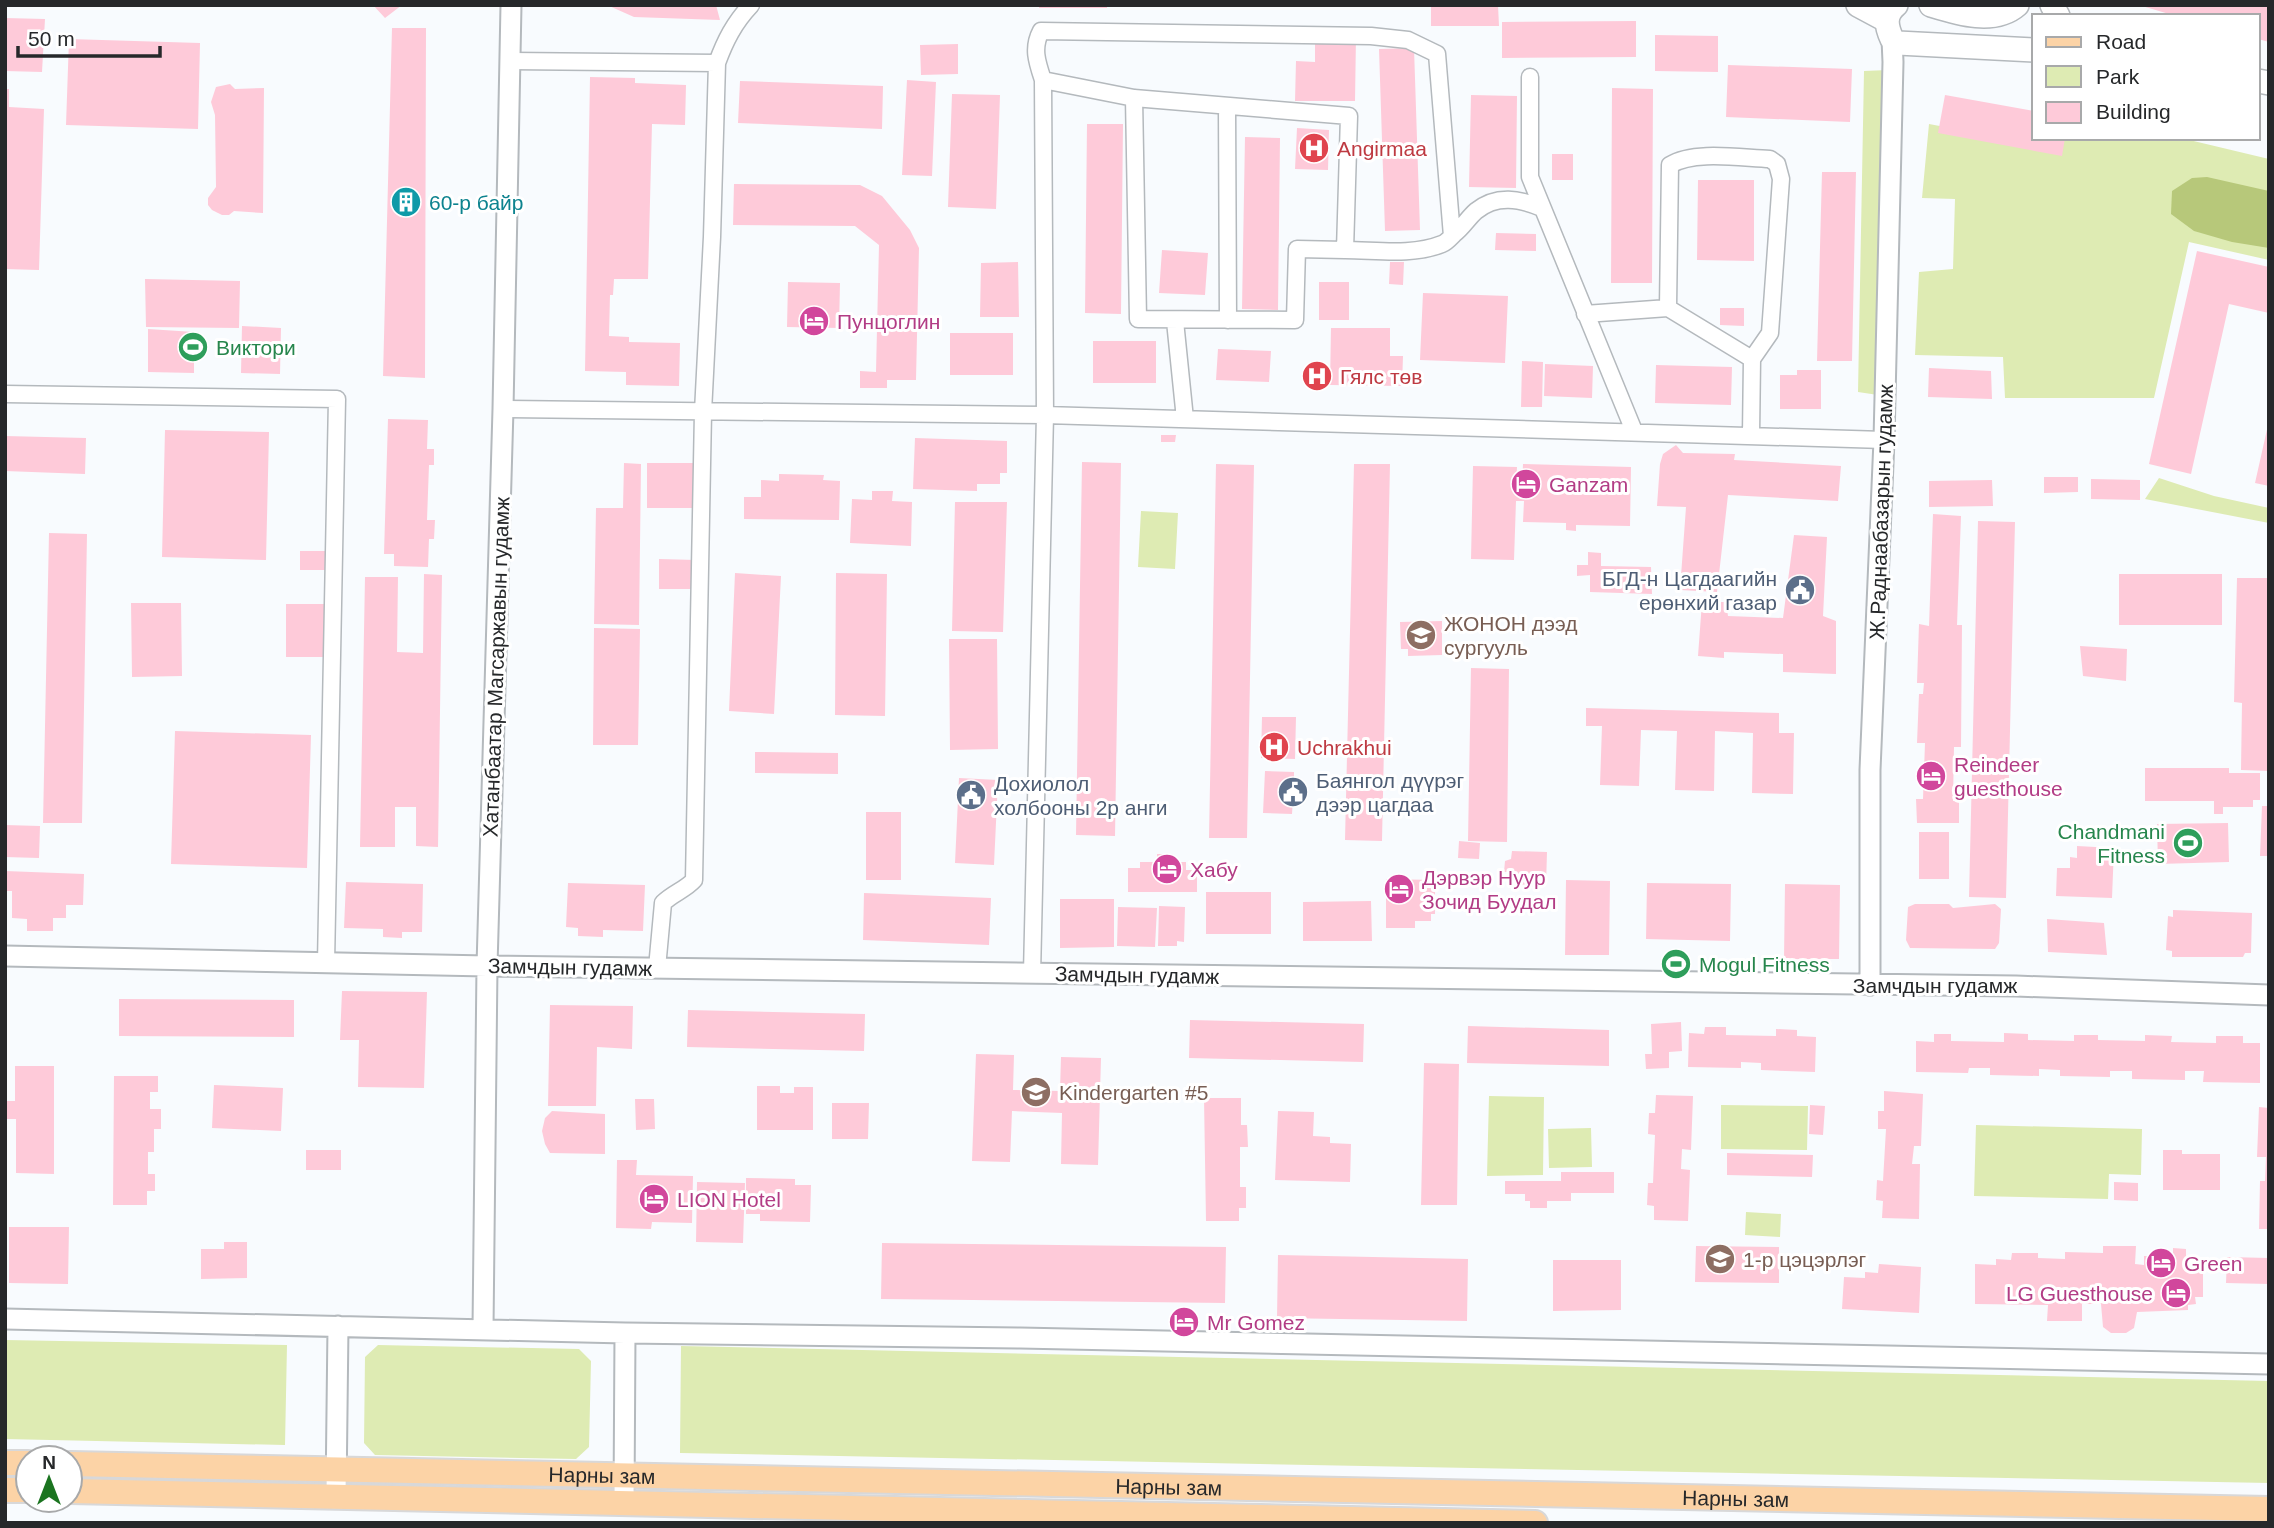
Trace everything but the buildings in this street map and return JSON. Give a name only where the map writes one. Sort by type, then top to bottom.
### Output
[{"type":"main road","points":[[1858,5],[1891,22],[1905,45],[2032,50]]},
{"type":"main road","points":[[1931,5],[1976,16],[2009,12],[2015,6]]},
{"type":"main road","name":"Нарны зам","points":[[84,1464],[2269,1509]]},
{"type":"main road","name":"Нарны зам","points":[[84,1491],[1535,1523]]},
{"type":"street","name":"Хатанбаатар Магсаржавын гудамж","points":[[483,1329],[487,966],[511,5]]},
{"type":"street","points":[[657,968],[663,903],[670,896],[685,890],[695,880],[703,412],[717,63],[726,39],[751,5]]},
{"type":"street","name":"Ж.Раднаабазарын гудамж","points":[[1870,985],[1870,770],[1884,440],[1893,76],[1891,22]]},
{"type":"street","points":[[1032,974],[1045,415],[1043,80],[1035,53],[1036,40],[1041,31],[1371,36],[1408,40],[1437,54],[1452,236]]},
{"type":"street","points":[[510,61],[717,63]]},
{"type":"street","points":[[1530,77],[1530,177],[1634,430]]},
{"type":"street","points":[[1043,80],[1134,98],[1349,116],[1345,250]]},
{"type":"street","points":[[1134,98],[1138,319],[1296,320],[1297,249],[1420,249],[1444,244],[1475,212],[1488,203],[1504,199],[1521,200],[1542,208]]},
{"type":"street","points":[[1227,106],[1228,320]]},
{"type":"street","points":[[1668,308],[1671,165],[1678,160],[1699,157],[1770,159],[1777,164],[1781,179],[1770,334],[1752,359],[1751,435]]},
{"type":"street","points":[[1585,314],[1668,308],[1752,359]]},
{"type":"street","points":[[1175,321],[1185,419]]},
{"type":"street","points":[[5,394],[337,400],[326,963]]},
{"type":"street","points":[[503,409],[1045,415],[1634,430],[1884,440]]},
{"type":"street","name":"Замчдын гудамж","points":[[5,956],[487,966],[2016,986],[2269,995]]},
{"type":"street","points":[[5,1319],[2269,1364]]},
{"type":"street","points":[[336,1495],[338,1326]]},
{"type":"street","points":[[624,1501],[625,1333]]},
{"type":"green space","points":[[1888,70],[1878,395],[1858,392],[1864,71]]},
{"type":"green space","points":[[1929,124],[2053,147],[2055,140],[2189,140],[2269,159],[2269,260],[2189,242],[2154,398],[2005,398],[2003,357],[1915,355],[1919,272],[1953,269],[1955,199],[1922,198]]},
{"type":"green space","points":[[2207,177],[2269,191],[2269,248],[2232,242],[2194,231],[2171,214],[2172,191],[2192,178]]},
{"type":"green space","points":[[2159,478],[2214,496],[2269,508],[2269,523],[2145,499]]},
{"type":"green space","points":[[1141,511],[1178,513],[1175,569],[1138,567]]},
{"type":"green space","points":[[1489,1096],[1544,1097],[1543,1175],[1487,1176]]},
{"type":"green space","points":[[1721,1105],[1808,1106],[1807,1150],[1721,1149]]},
{"type":"green space","points":[[1976,1125],[2142,1129],[2141,1175],[2109,1174],[2108,1199],[1974,1196]]},
{"type":"green space","points":[[1591,1128],[1592,1167],[1549,1168],[1548,1129]]},
{"type":"green space","points":[[1746,1212],[1781,1214],[1780,1237],[1745,1235]]},
{"type":"green space","points":[[5,1340],[287,1345],[285,1445],[5,1439]]},
{"type":"green space","points":[[378,1345],[579,1349],[591,1361],[589,1447],[576,1459],[375,1455],[364,1443],[365,1357]]},
{"type":"green space","points":[[681,1346],[2269,1381],[2269,1483],[680,1453]]},
{"type":"place","name":"Angirmaa","points":[[1314,148]]},
{"type":"place","name":"60-р байр","points":[[406,202]]},
{"type":"place","name":"Пунцоглин","points":[[814,321]]},
{"type":"place","name":"Виктори","points":[[193,347]]},
{"type":"place","name":"Гялс төв","points":[[1317,376]]},
{"type":"place","name":"Ganzam","points":[[1526,484]]},
{"type":"place","name":"БГД-н Цагдаагийн ерөнхий газар","points":[[1800,590]]},
{"type":"place","name":"ЖОНОН дээд сургууль","points":[[1421,635]]},
{"type":"place","name":"Uchrakhui","points":[[1274,747]]},
{"type":"place","name":"Reindeer guesthouse","points":[[1931,776]]},
{"type":"place","name":"Баянгол дүүрэг дээр цагдаа","points":[[1293,792]]},
{"type":"place","name":"Дохиолол холбооны 2р анги","points":[[971,795]]},
{"type":"place","name":"Chandmani Fitness","points":[[2188,843]]},
{"type":"place","name":"Хабу","points":[[1167,869]]},
{"type":"place","name":"Дэрвэр Нуур Зочид Буудал","points":[[1399,889]]},
{"type":"place","name":"Mogul Fitness","points":[[1676,964]]},
{"type":"place","name":"Kindergarten #5","points":[[1036,1092]]},
{"type":"place","name":"LION Hotel","points":[[654,1199]]},
{"type":"place","name":"1-р цэцэрлэг","points":[[1720,1259]]},
{"type":"place","name":"Green","points":[[2161,1263]]},
{"type":"place","name":"LG Guesthouse","points":[[2176,1293]]},
{"type":"place","name":"Mr Gomez","points":[[1184,1322]]}]
